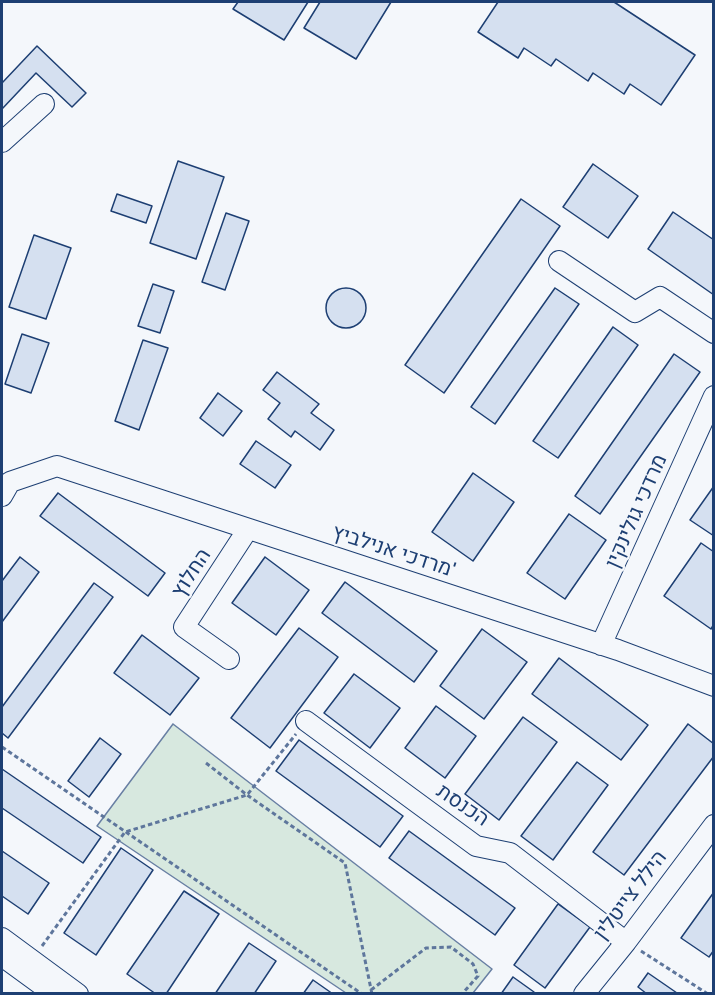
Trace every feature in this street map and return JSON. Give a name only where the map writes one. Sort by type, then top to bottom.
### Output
[{"type":"street","points":[[2,142],[44,104]]},
{"type":"street","points":[[559,261],[634,312],[660,297],[714,333]]},
{"type":"street","name":"מרדכי גולינקין","points":[[601,645],[714,396]]},
{"type":"street","name":"מרדכי אנילביץ'","points":[[2,496],[10,482],[57,466],[710,681]]},
{"type":"street","name":"החלוץ","points":[[229,659],[184,627],[248,529]]},
{"type":"street","name":"הכנסת","points":[[306,721],[476,846],[510,853],[626,942]]},
{"type":"street","name":"הילל צייטלין","points":[[584,993],[626,942],[714,825]]},
{"type":"street","points":[[2,938],[54,993]]},
{"type":"street","points":[[2,956],[37,976],[78,993]]},
{"type":"path","points":[[37,976],[125,832],[248,795],[306,721]]},
{"type":"path","points":[[2,747],[362,993]]},
{"type":"path","points":[[206,763],[345,863],[371,992],[426,948],[451,947],[473,964],[478,976],[462,993]]},
{"type":"path","points":[[626,942],[708,993]]},
{"type":"shaded area","points":[[173,724],[492,969],[473,993],[346,993],[97,826]]},
{"type":"building","points":[[238,2],[308,2],[284,40],[233,9]]},
{"type":"building","points":[[320,2],[391,2],[356,59],[304,28]]},
{"type":"building","points":[[498,2],[614,2],[695,55],[661,105],[630,84],[624,94],[593,73],[588,81],[556,59],[551,66],[524,48],[518,58],[478,32]]},
{"type":"building","points":[[37,46],[86,93],[72,107],[36,73],[2,109],[2,83]]},
{"type":"building","points":[[178,161],[224,177],[196,259],[150,243]]},
{"type":"building","points":[[593,164],[638,196],[608,238],[563,207]]},
{"type":"building","points":[[117,194],[152,206],[146,223],[111,211]]},
{"type":"building","points":[[521,199],[560,226],[444,393],[405,365]]},
{"type":"building","points":[[673,212],[714,240],[714,295],[648,249]]},
{"type":"building","points":[[226,213],[249,221],[225,290],[202,282]]},
{"type":"building","points":[[34,235],[71,248],[46,319],[9,307]]},
{"type":"building","points":[[153,284],[174,291],[160,333],[138,326]]},
{"type":"building","points":[[346,288],[360,294],[366,308],[360,322],[346,328],[332,322],[326,308],[332,294]]},
{"type":"building","points":[[555,288],[579,304],[495,424],[471,407]]},
{"type":"building","points":[[613,327],[638,345],[558,458],[533,441]]},
{"type":"building","points":[[22,334],[49,343],[31,393],[5,384]]},
{"type":"building","points":[[143,340],[168,348],[139,430],[115,421]]},
{"type":"building","points":[[674,354],[700,372],[600,514],[575,496]]},
{"type":"building","points":[[277,372],[319,404],[311,413],[334,430],[320,450],[295,431],[291,437],[268,419],[280,403],[263,390]]},
{"type":"building","points":[[218,393],[242,411],[223,436],[200,418]]},
{"type":"building","points":[[256,441],[291,465],[275,488],[240,464]]},
{"type":"building","points":[[473,473],[514,502],[473,561],[432,532]]},
{"type":"building","points":[[714,486],[714,536],[690,520]]},
{"type":"building","points":[[58,493],[165,573],[148,596],[40,516]]},
{"type":"building","points":[[569,514],[606,540],[565,599],[527,573]]},
{"type":"building","points":[[701,543],[714,552],[714,624],[711,629],[664,596]]},
{"type":"building","points":[[20,557],[39,572],[2,622],[2,581]]},
{"type":"building","points":[[265,557],[309,590],[276,635],[232,603]]},
{"type":"building","points":[[345,582],[437,651],[414,682],[322,613]]},
{"type":"building","points":[[94,583],[113,597],[8,738],[2,733],[2,707]]},
{"type":"building","points":[[299,628],[338,657],[270,748],[231,718]]},
{"type":"building","points":[[482,629],[527,662],[484,719],[440,686]]},
{"type":"building","points":[[142,635],[199,678],[170,715],[114,673]]},
{"type":"building","points":[[559,658],[648,725],[621,760],[532,694]]},
{"type":"building","points":[[354,674],[400,708],[370,748],[324,713]]},
{"type":"building","points":[[436,706],[476,736],[445,778],[405,748]]},
{"type":"building","points":[[523,717],[557,742],[499,820],[465,794]]},
{"type":"building","points":[[688,724],[714,744],[714,756],[624,875],[593,852]]},
{"type":"building","points":[[100,738],[121,754],[89,797],[68,781]]},
{"type":"building","points":[[299,740],[403,816],[380,847],[276,771]]},
{"type":"building","points":[[577,762],[608,785],[553,860],[521,836]]},
{"type":"building","points":[[2,769],[101,837],[83,863],[2,808]]},
{"type":"building","points":[[409,831],[515,908],[495,935],[389,858]]},
{"type":"building","points":[[121,848],[153,870],[96,955],[64,933]]},
{"type":"building","points":[[2,851],[49,883],[28,914],[2,896]]},
{"type":"building","points":[[184,891],[219,914],[166,994],[156,994],[127,974]]},
{"type":"building","points":[[714,892],[714,950],[709,957],[681,938]]},
{"type":"building","points":[[558,904],[590,927],[545,988],[514,965]]},
{"type":"building","points":[[249,943],[276,961],[254,994],[215,994]]},
{"type":"building","points":[[648,973],[677,994],[647,994],[638,987]]},
{"type":"building","points":[[513,977],[534,992],[532,994],[501,994]]},
{"type":"building","points":[[313,980],[333,994],[303,994]]}]
